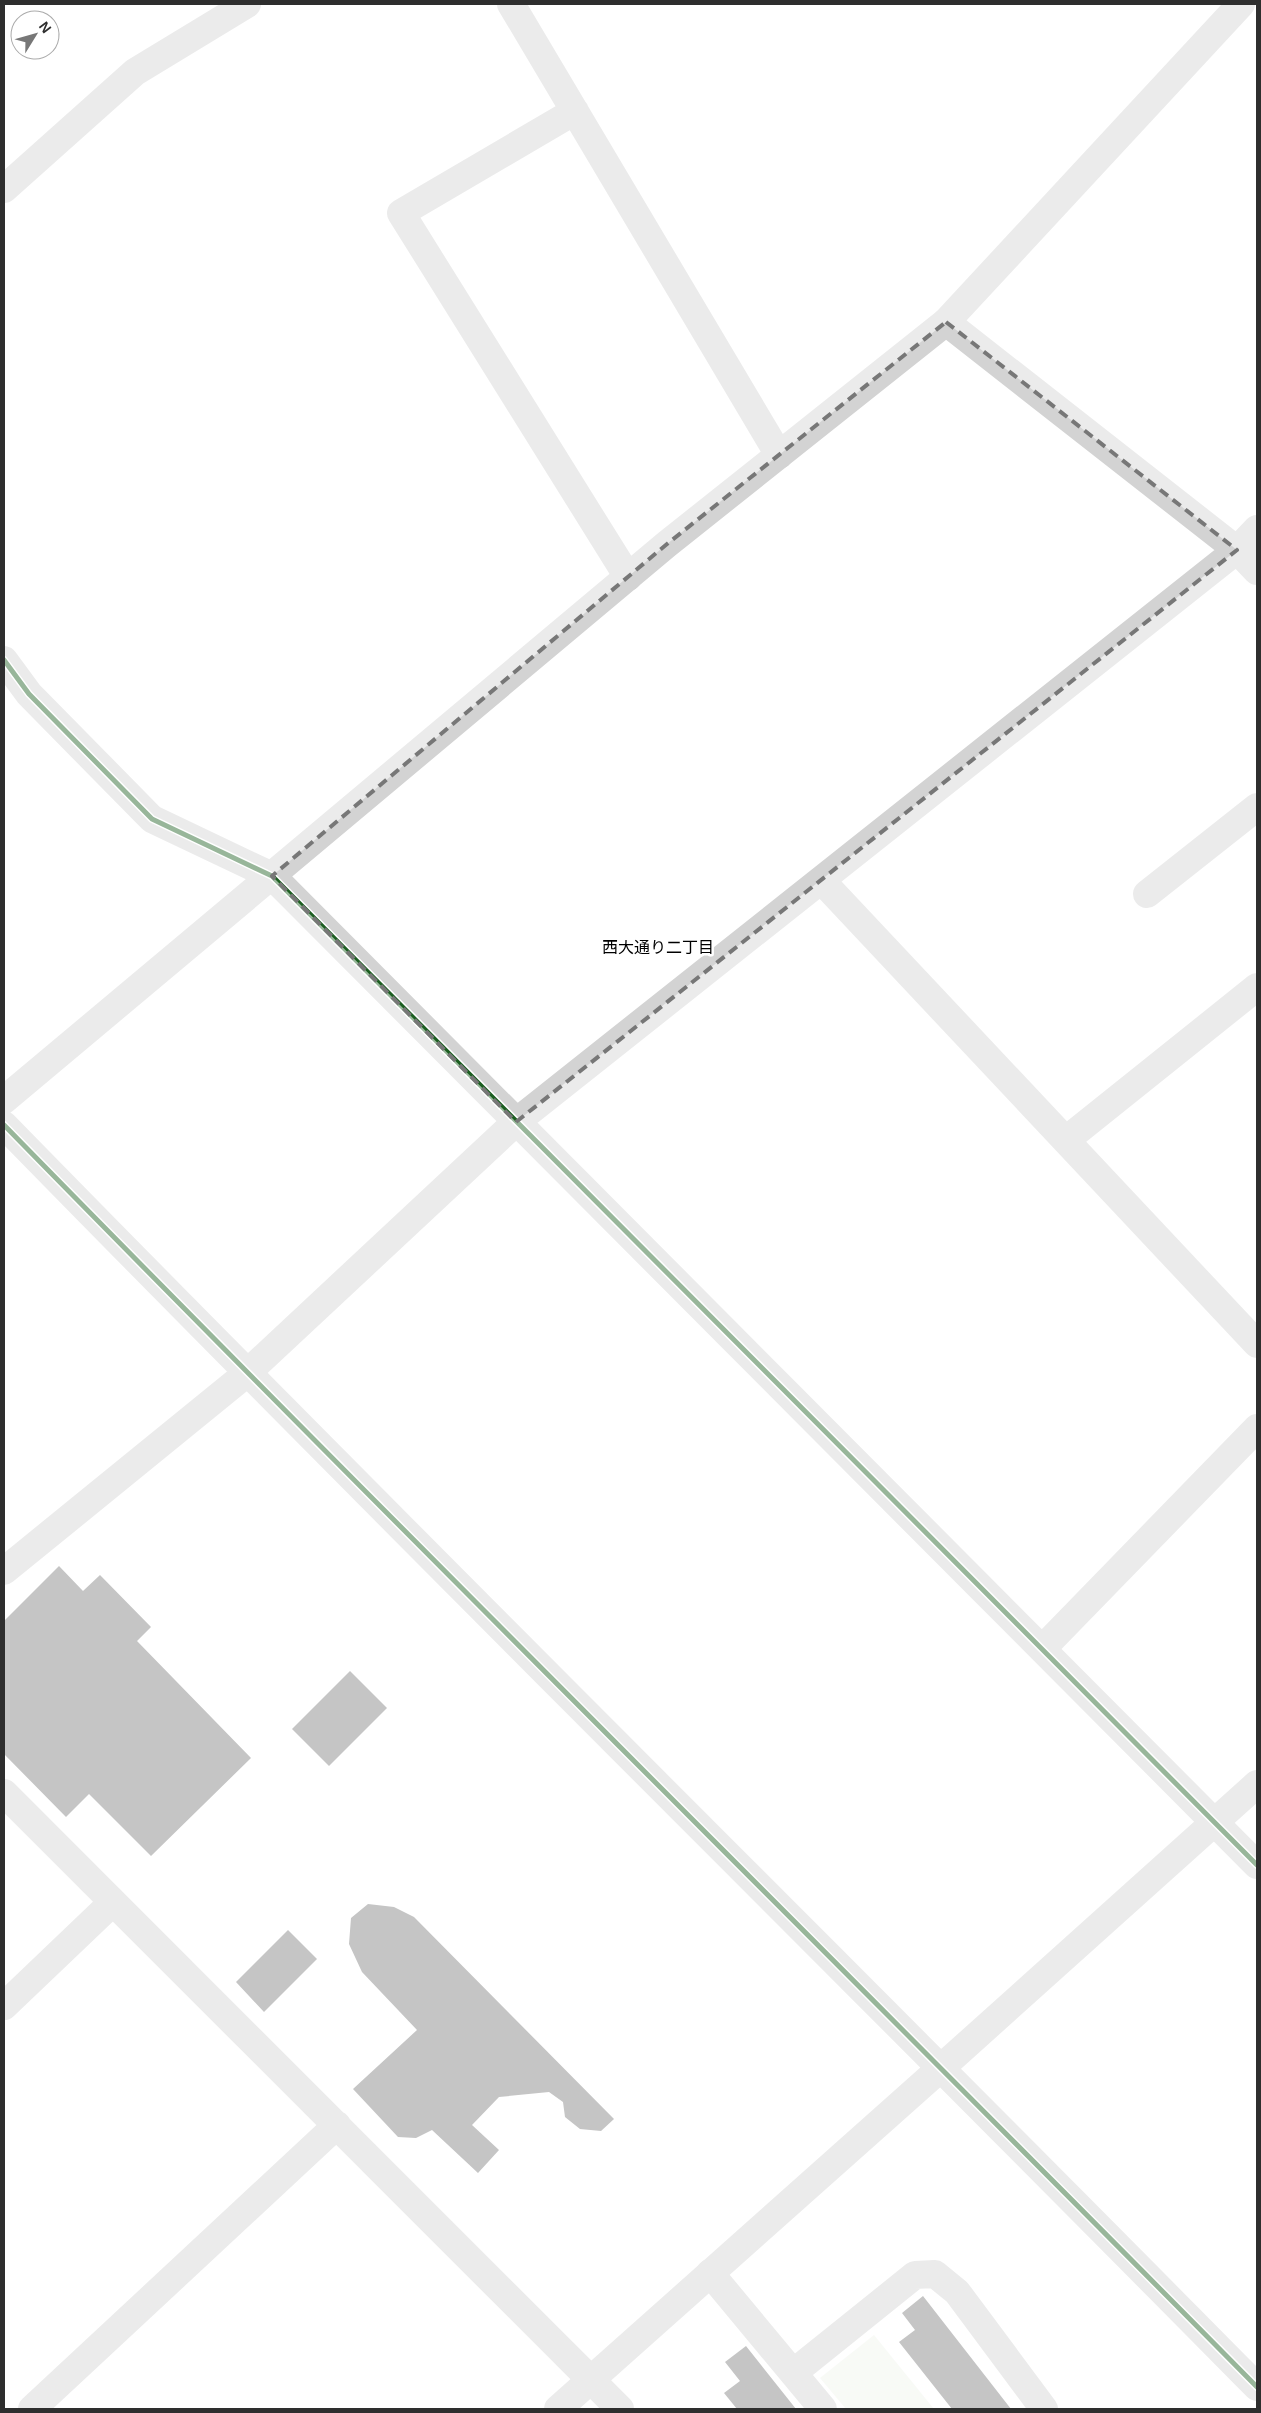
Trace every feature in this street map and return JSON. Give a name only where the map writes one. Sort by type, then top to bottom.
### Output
[{"type":"street","points":[[4,189],[136,72],[247,4]]},
{"type":"street","points":[[511,4],[779,455]]},
{"type":"street","points":[[4,1100],[628,576],[946,322],[1241,4]]},
{"type":"street","points":[[575,111],[401,213],[628,576]]},
{"type":"street","points":[[946,322],[1237,550],[1257,571]]},
{"type":"street","points":[[4,1571],[246,1374],[516,1122],[1237,550],[1257,529]]},
{"type":"street","points":[[4,660],[28,694],[152,819],[272,876],[1257,1865]]},
{"type":"street","points":[[1147,894],[1257,807]]},
{"type":"street","points":[[821,880],[1257,1344]]},
{"type":"street","points":[[1066,1140],[1257,986]]},
{"type":"street","points":[[4,1125],[246,1374],[942,2067],[1257,2387]]},
{"type":"street","points":[[1042,1649],[1257,1428]]},
{"type":"street","points":[[558,2409],[1257,1784]]},
{"type":"street","points":[[4,1793],[620,2409]]},
{"type":"street","points":[[4,2006],[113,1902]]},
{"type":"street","points":[[32,2409],[337,2126]]},
{"type":"street","points":[[710,2273],[823,2409]]},
{"type":"street","points":[[793,2373],[915,2275],[936,2274],[957,2292],[1044,2409]]},
{"type":"highlighted area","points":[[946,322],[1237,550],[516,1122],[272,876],[667,544]]},
{"type":"shaded area","points":[[874,2335],[934,2409],[846,2409],[820,2378]]},
{"type":"building","points":[[59,1566],[83,1591],[100,1575],[151,1627],[137,1641],[251,1758],[151,1856],[89,1794],[66,1817],[4,1754],[4,1621]]},
{"type":"building","points":[[350,1671],[387,1708],[329,1766],[292,1729]]},
{"type":"building","points":[[368,1904],[394,1907],[414,1917],[614,2119],[601,2131],[580,2129],[565,2117],[563,2102],[549,2092],[499,2097],[472,2125],[499,2150],[478,2173],[432,2130],[416,2138],[398,2137],[353,2089],[417,2030],[362,1972],[349,1944],[351,1918]]},
{"type":"building","points":[[288,1930],[317,1959],[264,2012],[236,1982]]},
{"type":"building","points":[[923,2296],[1011,2409],[952,2409],[899,2342],[915,2330],[902,2313]]},
{"type":"building","points":[[746,2346],[796,2409],[737,2409],[724,2393],[740,2381],[725,2362]]},
{"type":"cycle path","points":[[4,660],[29,694],[152,819],[272,876],[1257,1865]]},
{"type":"cycle path","points":[[4,1125],[316,1442],[1257,2387]]},
{"type":"district","name":"西大通り二丁目","points":[[658,947]]}]
